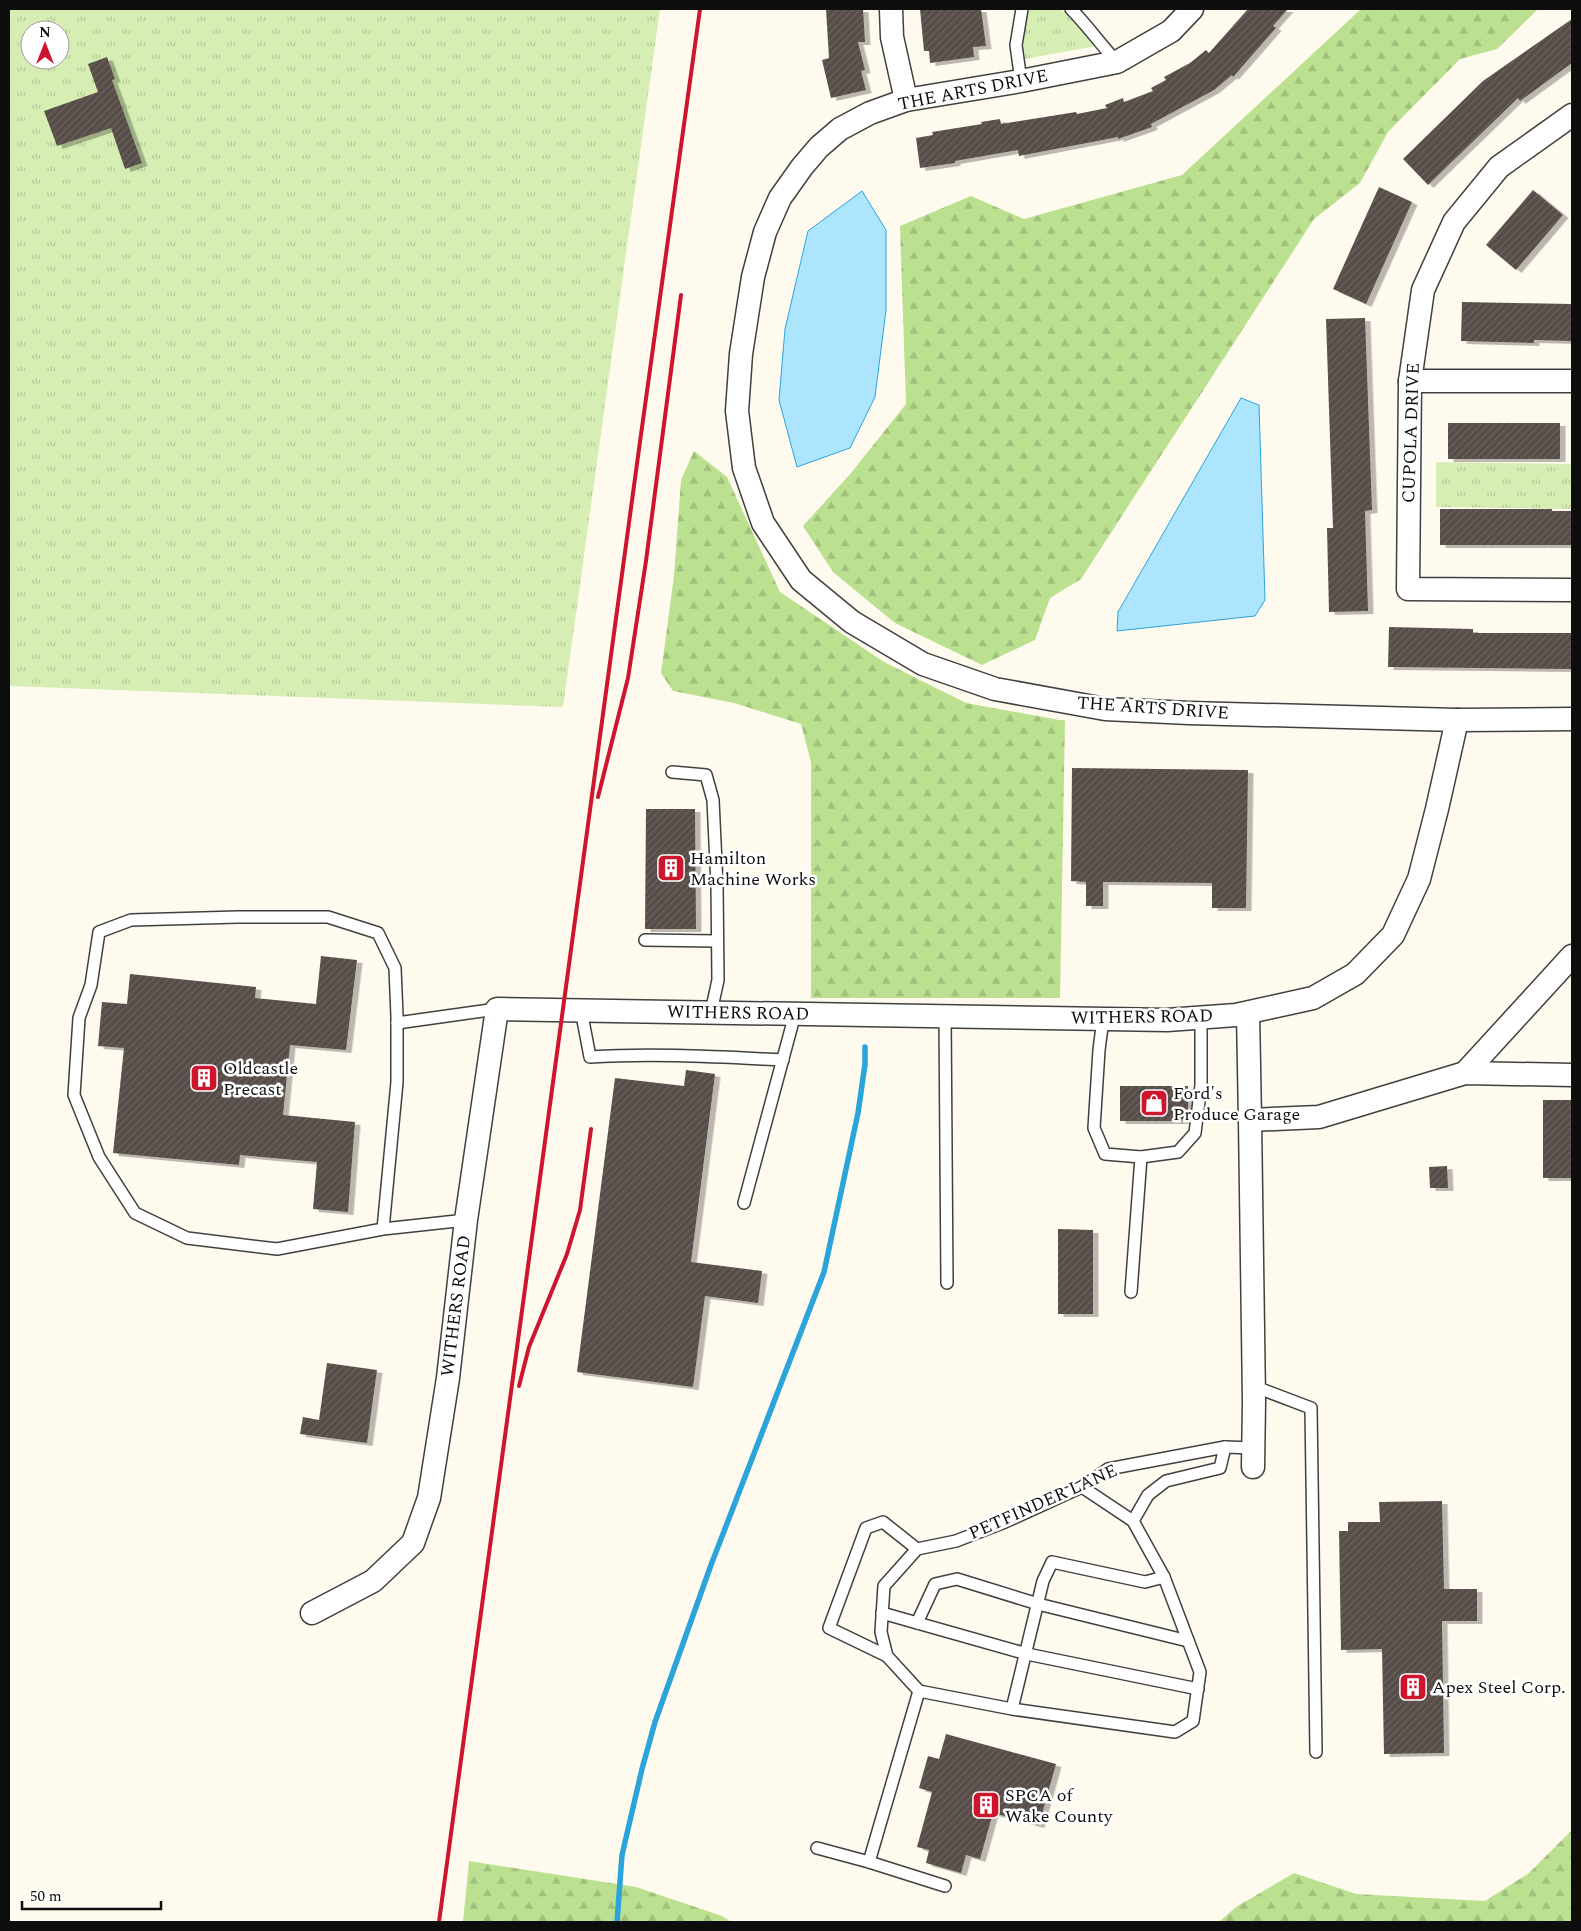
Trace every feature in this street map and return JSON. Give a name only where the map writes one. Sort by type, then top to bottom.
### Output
[{"type":"street","points":[[890,9],[892,37],[906,100]]},
{"type":"street","name":"THE ARTS DRIVE","points":[[1192,9],[1171,31],[1117,62],[1021,81],[906,100],[870,113],[840,129],[813,154],[780,198],[765,232],[753,277],[741,354],[737,411],[744,468],[763,523],[801,580],[852,622],[923,664],[995,690],[1105,709],[1457,720],[1572,719]]},
{"type":"street","name":"CUPOLA DRIVE","points":[[1572,115],[1499,167],[1454,222],[1423,290],[1410,381],[1408,589],[1572,590]]},
{"type":"street","points":[[1410,381],[1572,382]]},
{"type":"street","name":"WITHERS ROAD","points":[[312,1613],[373,1581],[413,1543],[429,1498],[448,1378],[466,1220],[497,1009],[1167,1020],[1236,1016],[1313,998],[1355,974],[1393,935],[1419,879],[1457,720]]},
{"type":"street","points":[[1464,1073],[1572,956]]},
{"type":"street","name":"PETFINDER LANE","points":[[1248,1013],[1253,1458]]},
{"type":"street","points":[[1250,1120],[1319,1118],[1464,1073],[1572,1075]]},
{"type":"lane","points":[[1021,81],[1016,46],[1022,9]]},
{"type":"lane","points":[[1070,9],[1084,22],[1100,44],[1117,62]]},
{"type":"lane","points":[[672,772],[706,775],[713,800],[717,885],[716,941],[718,980],[711,1012]]},
{"type":"lane","points":[[383,1229],[397,1082],[397,1024],[395,968],[378,933],[328,918],[238,916],[131,920],[100,932],[91,985],[79,1018],[74,1095],[99,1157],[135,1213],[187,1238],[277,1249],[383,1229],[466,1220]]},
{"type":"lane","points":[[645,940],[716,941]]},
{"type":"lane","points":[[397,1024],[497,1009]]},
{"type":"lane","points":[[581,1010],[590,1057],[632,1054],[696,1055],[783,1060]]},
{"type":"lane","points":[[744,1203],[795,1014]]},
{"type":"lane","points":[[945,1016],[947,1283]]},
{"type":"lane","points":[[1103,1019],[1098,1050],[1094,1128],[1105,1154],[1141,1157],[1178,1152],[1196,1134],[1201,1085],[1201,1018]]},
{"type":"lane","points":[[1131,1292],[1141,1157]]},
{"type":"lane","points":[[1253,1386],[1312,1408],[1316,1752]]},
{"type":"lane","points":[[1133,1521],[1148,1495],[1166,1481],[1220,1468],[1225,1446]]},
{"type":"lane","name":"PETFINDER LANE","points":[[917,1549],[956,1540],[1005,1522],[1082,1487],[1108,1469],[1225,1446],[1253,1458]]},
{"type":"lane","points":[[887,1656],[881,1632],[884,1586],[917,1549],[883,1522],[866,1528],[830,1628],[887,1656],[919,1691],[1012,1709],[1175,1732],[1193,1721],[1200,1672],[1164,1577],[1133,1521],[1082,1487]]},
{"type":"lane","points":[[1012,1709],[1027,1654],[1043,1581],[1052,1562],[1145,1582],[1164,1577]]},
{"type":"lane","points":[[917,1623],[935,1584],[957,1579],[1038,1604],[1188,1641]]},
{"type":"lane","points":[[882,1613],[1027,1654],[1198,1689]]},
{"type":"lane","points":[[868,1862],[919,1691]]},
{"type":"lane","points":[[818,1848],[946,1886]]},
{"type":"green space","points":[[9,9],[660,9],[563,707],[9,686]]},
{"type":"green space","points":[[1025,9],[1061,9],[1096,46],[1025,59],[1022,33]]},
{"type":"green space","points":[[1361,9],[1538,9],[1497,49],[1460,59],[1388,132],[1360,183],[1314,219],[1081,579],[1050,598],[1035,640],[982,665],[895,623],[833,572],[803,526],[851,473],[906,404],[900,226],[971,196],[1024,219],[1182,175]]},
{"type":"green space","points":[[694,451],[727,477],[780,592],[884,662],[966,703],[1065,721],[1060,998],[811,998],[811,762],[801,724],[734,703],[673,691],[661,673],[674,576],[681,480]]},
{"type":"green space","points":[[1436,462],[1572,464],[1572,509],[1436,507]]},
{"type":"green space","points":[[1572,1830],[1572,1922],[1219,1922],[1236,1907],[1294,1873],[1356,1894],[1485,1901],[1529,1873]]},
{"type":"green space","points":[[469,1861],[636,1887],[722,1916],[731,1922],[463,1922]]},
{"type":"water","points":[[862,191],[886,230],[886,310],[875,397],[850,448],[797,467],[779,400],[785,329],[808,231]]},
{"type":"water","points":[[1241,398],[1259,405],[1265,600],[1255,616],[1117,631],[1118,612]]},
{"type":"building","points":[[826,9],[863,9],[865,42],[858,42],[865,70],[861,71],[866,90],[831,98],[822,60],[829,58]]},
{"type":"building","points":[[920,9],[981,9],[986,46],[973,47],[974,57],[930,63],[929,51],[924,51]]},
{"type":"building","points":[[1248,9],[1288,9],[1273,26],[1276,28],[1233,77],[1232,75],[1214,90],[1151,124],[1152,127],[1118,139],[1118,137],[1019,156],[1018,150],[920,168],[916,138],[933,135],[932,132],[982,124],[981,122],[1000,119],[1001,124],[1076,112],[1077,114],[1107,108],[1105,105],[1123,98],[1124,102],[1153,91],[1151,88],[1166,80],[1164,77],[1190,63],[1206,50],[1209,53]]},
{"type":"building","points":[[1572,19],[1572,63],[1520,101],[1518,98],[1428,185],[1403,159],[1483,81]]},
{"type":"building","points":[[107,57],[115,79],[112,80],[142,163],[125,169],[111,128],[57,146],[44,111],[98,92],[88,64]]},
{"type":"building","points":[[1379,187],[1412,202],[1366,304],[1333,289]]},
{"type":"building","points":[[1533,190],[1563,215],[1516,270],[1486,245]]},
{"type":"building","points":[[1462,302],[1572,304],[1572,341],[1534,340],[1534,343],[1461,341]]},
{"type":"building","points":[[1365,318],[1372,510],[1365,511],[1368,611],[1329,612],[1327,528],[1333,528],[1326,319]]},
{"type":"building","points":[[1448,423],[1560,423],[1560,459],[1448,459]]},
{"type":"building","points":[[1440,509],[1552,509],[1552,511],[1572,511],[1572,545],[1440,545]]},
{"type":"building","points":[[1389,627],[1473,629],[1473,633],[1572,633],[1572,669],[1388,667]]},
{"type":"building","points":[[1072,768],[1248,770],[1246,908],[1212,908],[1212,883],[1103,882],[1103,906],[1086,906],[1086,882],[1071,881]]},
{"type":"building","name":"Hamilton Machine Works","points":[[646,809],[695,809],[696,929],[645,929]]},
{"type":"building","name":"Oldcastle Precast","points":[[321,956],[357,960],[346,1050],[290,1045],[283,1115],[355,1122],[348,1212],[313,1209],[317,1162],[240,1155],[239,1165],[113,1153],[124,1048],[98,1046],[102,1002],[127,1004],[130,974],[256,987],[255,998],[316,1004]]},
{"type":"building","points":[[686,1070],[715,1074],[691,1262],[762,1271],[758,1303],[705,1296],[693,1387],[577,1372],[615,1078],[684,1086]]},
{"type":"building","name":"Ford's Produce Garage","points":[[1120,1086],[1188,1086],[1188,1121],[1120,1121]]},
{"type":"building","points":[[1543,1100],[1572,1100],[1572,1178],[1543,1178]]},
{"type":"building","points":[[1447,1166],[1448,1188],[1430,1188],[1429,1167]]},
{"type":"building","points":[[1058,1229],[1093,1230],[1093,1314],[1058,1314]]},
{"type":"building","points":[[327,1363],[377,1370],[367,1443],[300,1434],[303,1417],[319,1420]]},
{"type":"building","name":"Apex Steel Corp.","points":[[1442,1501],[1444,1589],[1477,1589],[1477,1621],[1442,1621],[1444,1753],[1384,1754],[1382,1649],[1341,1650],[1339,1531],[1348,1531],[1348,1522],[1380,1522],[1379,1502]]},
{"type":"building","name":"SPCA of Wake County","points":[[946,1734],[1056,1764],[1039,1825],[993,1813],[980,1859],[966,1855],[961,1873],[926,1863],[929,1850],[917,1847],[932,1792],[919,1788],[928,1756],[939,1759]]},
{"type":"waterway","points":[[617,1922],[622,1855],[655,1722],[711,1565],[824,1272],[858,1113],[865,1064],[865,1047]]},
{"type":"railway","points":[[439,1922],[700,9]]},
{"type":"railway","points":[[598,797],[628,678],[646,561],[681,295]]},
{"type":"railway","points":[[519,1386],[529,1347],[567,1254],[580,1210],[591,1129]]},
{"type":"place","name":"Hamilton Machine Works","points":[[671,868]]},
{"type":"place","name":"Oldcastle Precast","points":[[204,1078]]},
{"type":"place","name":"Ford's Produce Garage","points":[[1154,1103]]},
{"type":"place","name":"Apex Steel Corp.","points":[[1413,1687]]},
{"type":"place","name":"SPCA of Wake County","points":[[986,1805]]}]
